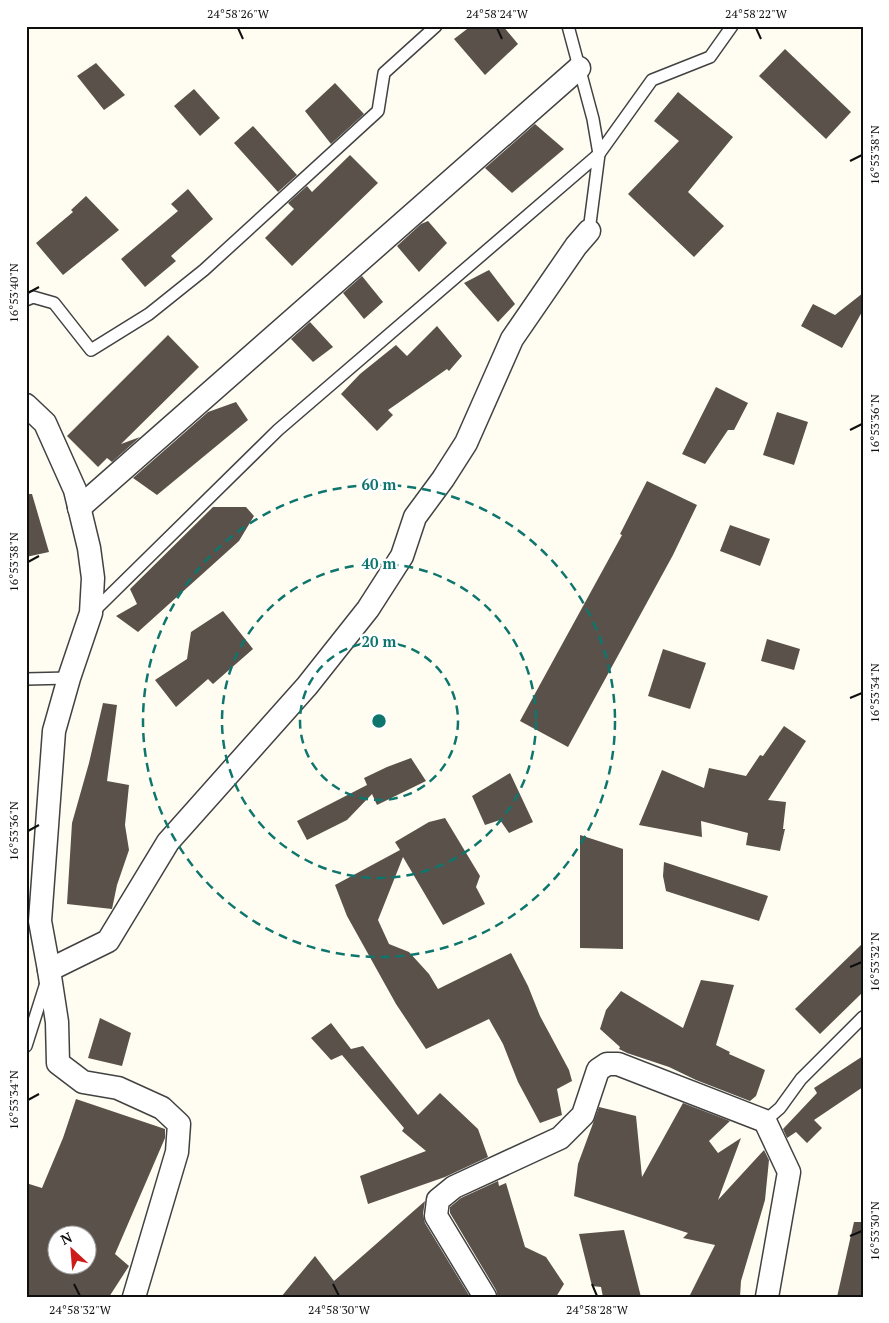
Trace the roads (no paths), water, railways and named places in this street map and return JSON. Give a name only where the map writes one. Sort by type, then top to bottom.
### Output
[{"type":"street","points":[[79,508],[579,68]]},
{"type":"street","points":[[49,970],[108,942],[168,842],[306,686],[368,609],[402,556],[414,517],[443,479],[466,443],[512,339],[576,246],[589,231]]},
{"type":"street","points":[[26,405],[45,423],[74,490],[89,548],[93,578],[91,613],[69,678],[54,731],[40,921],[57,1022],[58,1064],[83,1082],[118,1088],[162,1108],[179,1124],[177,1152],[134,1297]]},
{"type":"street","points":[[485,1297],[436,1216],[438,1200],[454,1187],[560,1138],[583,1115],[598,1070],[607,1064],[618,1064],[765,1121],[789,1172],[767,1297]]},
{"type":"lane","points":[[26,300],[33,297],[54,303],[91,350],[149,314],[204,270],[378,112],[384,73],[436,26]]},
{"type":"lane","points":[[568,26],[593,119],[599,154],[589,231]]},
{"type":"lane","points":[[91,613],[278,430],[599,154],[652,80],[710,57],[732,26]]},
{"type":"lane","points":[[26,679],[69,678]]},
{"type":"lane","points":[[26,1046],[49,970]]},
{"type":"lane","points":[[765,1121],[780,1108],[801,1079],[863,1017]]}]
